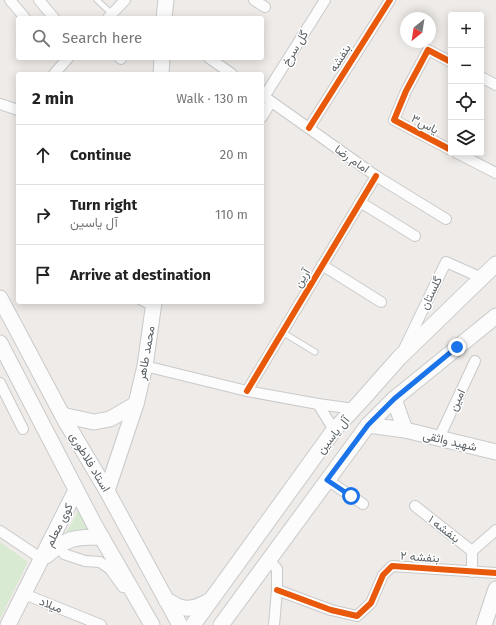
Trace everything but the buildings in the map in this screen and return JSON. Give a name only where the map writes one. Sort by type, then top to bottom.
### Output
[{"type":"main road","points":[[164,16],[166,0]]},
{"type":"main road","points":[[161,72],[162,60]]},
{"type":"main road","name":"آل یاسین","points":[[193,625],[334,430],[399,358],[496,264]]},
{"type":"main road","name":"استاد فلاطوری","points":[[0,298],[62,415],[108,491],[180,625]]},
{"type":"main road","name":"محمد طاهر","points":[[108,491],[136,404],[145,366],[149,304]]},
{"type":"main road","name":"آل یاسین","points":[[225,622],[252,582],[368,425],[394,399],[496,316]]},
{"type":"main road","name":"استاد فلاطوری","points":[[0,343],[101,537],[152,625]]},
{"type":"main road","points":[[394,399],[405,430]]},
{"type":"main road","points":[[62,415],[94,422],[110,419],[136,404]]},
{"type":"main road","name":"شهید واثقی","points":[[368,425],[405,430],[496,452]]},
{"type":"main road","name":"کوی معلم","points":[[8,625],[76,490]]},
{"type":"main road","name":"کوی معلم","points":[[42,559],[57,546],[69,540],[83,537],[101,537]]},
{"type":"main road","points":[[236,567],[233,572],[233,578],[236,583],[242,586],[248,586],[252,582]]},
{"type":"main road","points":[[484,625],[496,589]]},
{"type":"main road","points":[[166,600],[181,607],[191,608],[201,605],[213,598]]},
{"type":"street","points":[[10,0],[23,16]]},
{"type":"street","points":[[39,0],[52,16]]},
{"type":"street","points":[[110,16],[125,0]]},
{"type":"street","points":[[254,0],[265,7]]},
{"type":"street","name":"گل سرخ","points":[[266,98],[325,0]]},
{"type":"street","name":"بنفشه","points":[[308,128],[390,0]]},
{"type":"street","name":"یاس۳","points":[[448,60],[428,50],[406,91],[394,120],[448,148]]},
{"type":"street","points":[[56,72],[66,60]]},
{"type":"street","points":[[212,60],[229,72]]},
{"type":"street","points":[[484,79],[496,85]]},
{"type":"street","name":"امام رضا","points":[[266,98],[376,176],[446,219]]},
{"type":"street","points":[[0,104],[16,109]]},
{"type":"street","points":[[463,156],[496,174]]},
{"type":"street","name":"آرین","points":[[247,391],[376,176]]},
{"type":"street","points":[[360,202],[415,236]]},
{"type":"street","name":"گلستان","points":[[399,358],[446,262],[482,278]]},
{"type":"street","points":[[322,265],[381,302]]},
{"type":"street","name":"امین","points":[[439,438],[475,361]]},
{"type":"street","points":[[145,366],[247,391],[354,409]]},
{"type":"street","points":[[0,383],[23,429]]},
{"type":"street","points":[[318,404],[334,430]]},
{"type":"street","points":[[327,480],[363,504]]},
{"type":"street","name":"بنفشه ۱","points":[[416,506],[472,551]]},
{"type":"street","points":[[472,572],[472,551],[496,530]]},
{"type":"street","points":[[0,531],[42,559]]},
{"type":"street","points":[[64,554],[85,561],[100,562],[110,569],[117,581],[123,587],[131,588]]},
{"type":"street","points":[[269,560],[277,569],[274,625]]},
{"type":"street","name":"بنفشه ۲","points":[[277,590],[331,610],[357,616],[371,603],[384,575],[392,566],[496,573]]},
{"type":"street","name":"میلاد","points":[[24,594],[101,625]]},
{"type":"lane","points":[[97,0],[110,16]]},
{"type":"lane","points":[[282,332],[315,352]]},
{"type":"green space","points":[[79,505],[92,530],[84,529],[64,536],[75,517]]},
{"type":"green space","points":[[0,542],[28,562],[0,619]]},
{"type":"cycle path","points":[[309,128],[390,0]]},
{"type":"cycle path","points":[[448,60],[428,50],[406,91],[394,120],[448,148]]},
{"type":"cycle path","points":[[247,391],[376,176]]},
{"type":"cycle path","points":[[277,590],[331,610],[357,616],[371,603],[383,575],[392,566],[496,573]]},
{"type":"route","points":[[351,496],[327,480],[368,425],[394,399],[457,347]]}]
